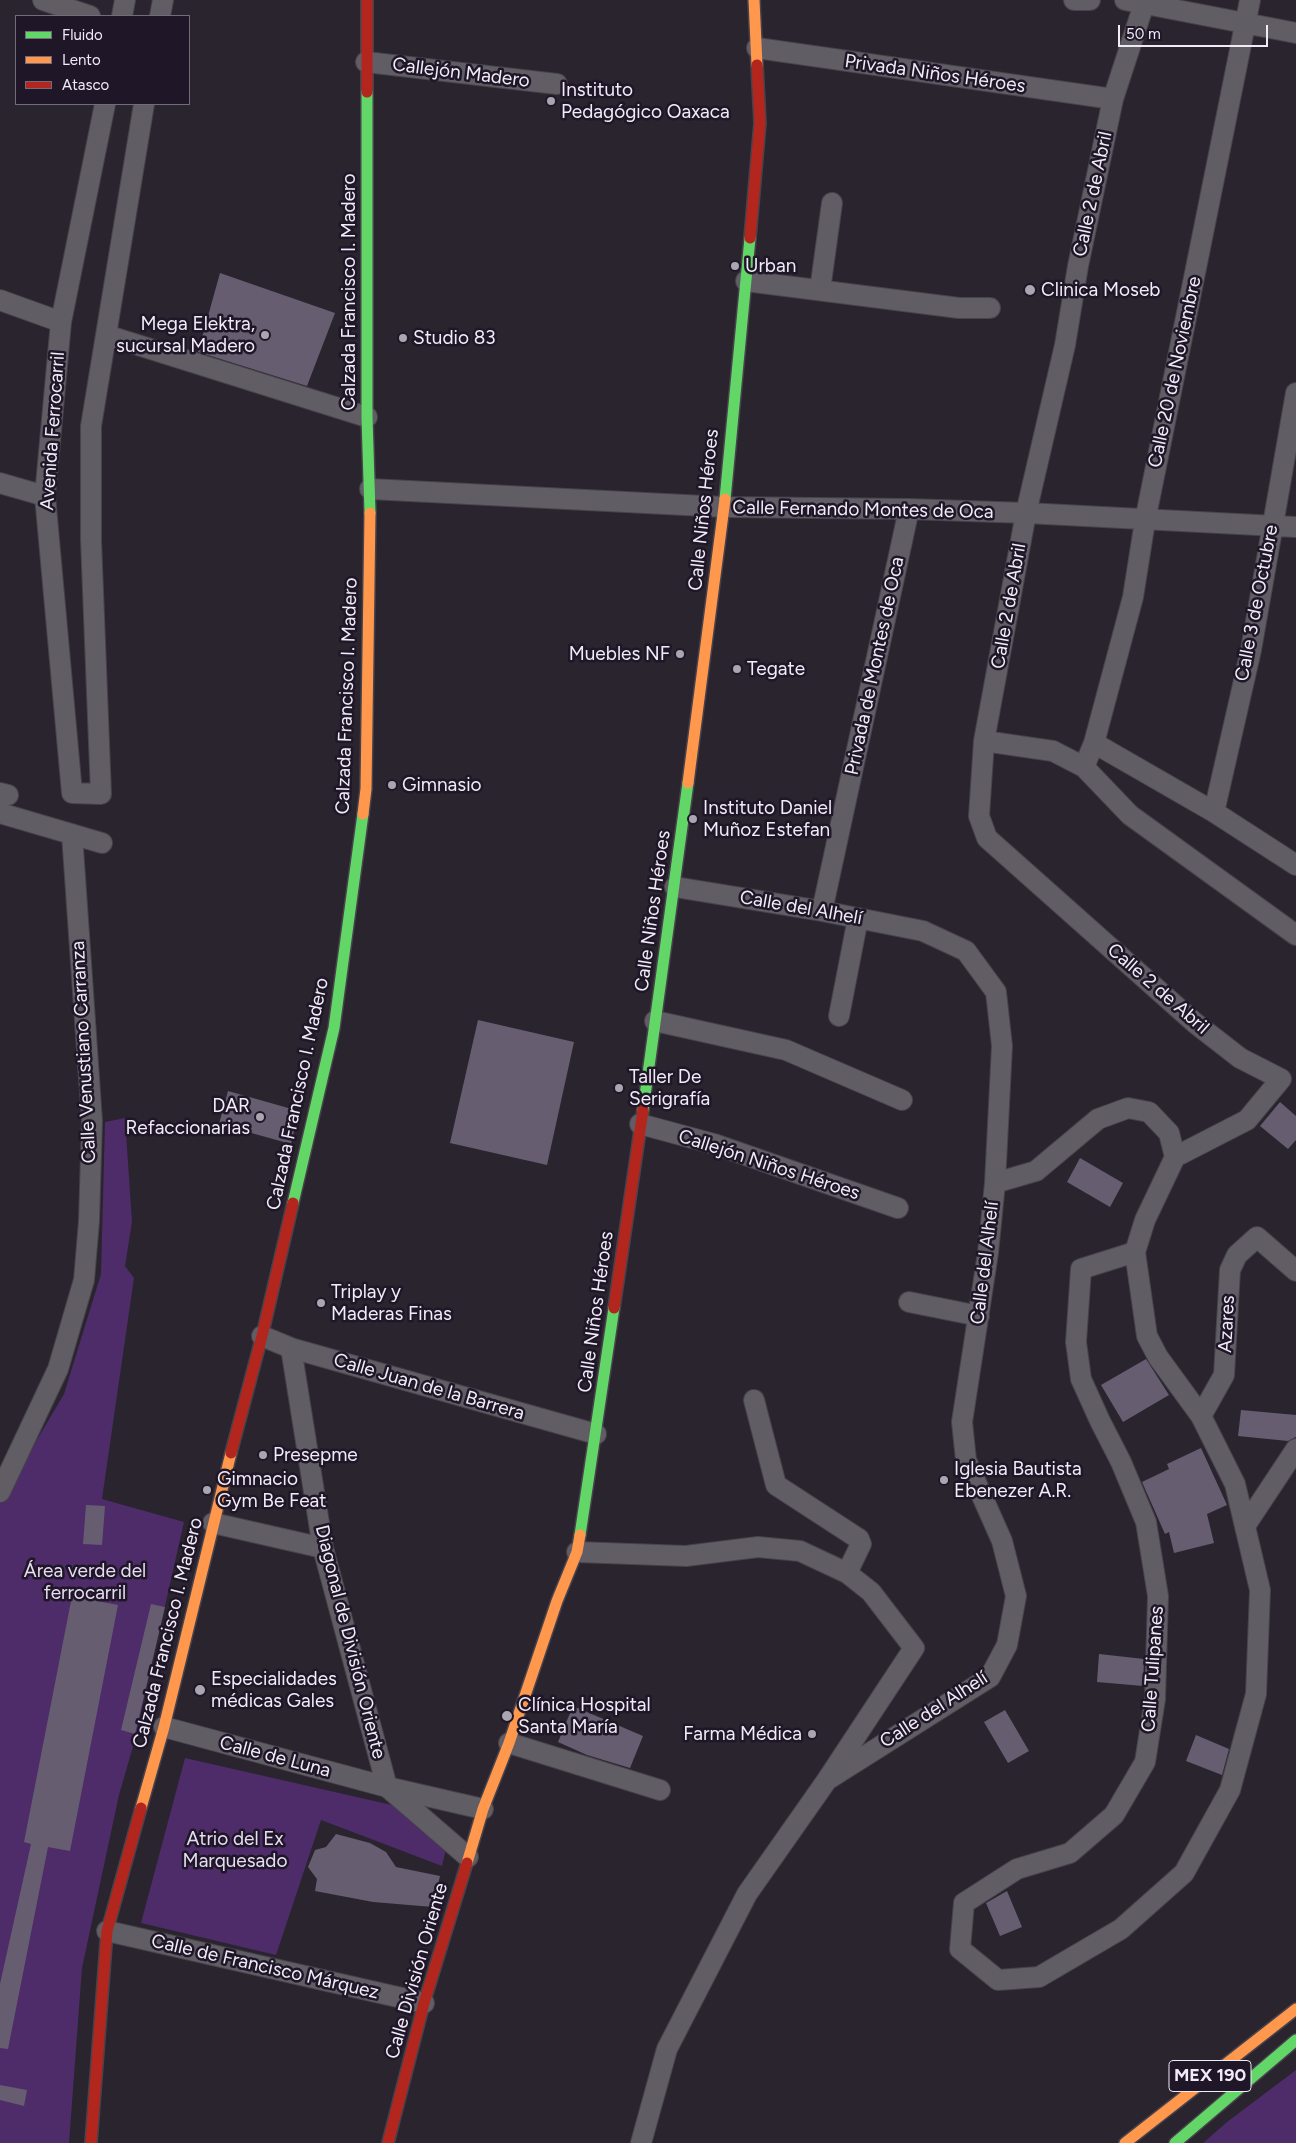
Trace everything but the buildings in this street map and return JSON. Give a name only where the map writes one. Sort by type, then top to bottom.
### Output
[{"type":"main road","name":"Calzada Francisco I. Madero","points":[[91,2143],[107,1931],[164,1727],[212,1523],[262,1336],[334,1028],[366,788],[370,489],[367,417],[367,0]]},
{"type":"main road","name":"Calle Niños Héroes","points":[[484,1809],[509,1744],[557,1601],[577,1552],[596,1434],[675,887],[724,507],[760,123],[754,0]]},
{"type":"main road","name":"Calle División Oriente","points":[[388,2143],[424,2003],[484,1809]]},
{"type":"main road","name":"MEX 190","points":[[1125,2143],[1296,2009]]},
{"type":"main road","name":"MEX 190","points":[[1175,2143],[1296,2040]]},
{"type":"street","points":[[43,0],[87,15]]},
{"type":"street","points":[[122,15],[125,0]]},
{"type":"street","points":[[160,15],[163,0]]},
{"type":"street","points":[[1074,0],[1090,0]]},
{"type":"street","name":"Calle 20 de Noviembre","points":[[1084,767],[1094,743],[1133,597],[1145,521],[1250,0]]},
{"type":"street","points":[[1134,2],[1296,33]]},
{"type":"street","name":"Calle 2 de Abril","points":[[1134,2],[1078,266],[1065,345],[1026,513],[984,741],[979,816],[987,838],[1195,1023],[1240,1058],[1288,1078]]},
{"type":"street","name":"Privada Niños Héroes","points":[[757,48],[1113,99]]},
{"type":"street","name":"Callejón Madero","points":[[366,62],[557,84]]},
{"type":"street","name":"Avenida Ferrocarril","points":[[104,105],[61,322],[45,496],[72,793],[101,794],[91,540],[91,426],[106,335]]},
{"type":"street","points":[[144,105],[106,335],[367,417]]},
{"type":"street","points":[[820,290],[832,203]]},
{"type":"street","points":[[746,280],[959,308],[990,308]]},
{"type":"street","points":[[0,300],[61,322]]},
{"type":"street","name":"Calle 3 de Octubre","points":[[1214,812],[1250,650],[1296,393]]},
{"type":"street","points":[[0,482],[45,496]]},
{"type":"street","name":"Calle Fernando Montes de Oca","points":[[370,489],[724,507],[909,509],[1026,513],[1145,521],[1296,527]]},
{"type":"street","name":"Privada de Montes de Oca","points":[[822,911],[909,509]]},
{"type":"street","points":[[984,741],[1053,751],[1084,767],[1130,815],[1296,935]]},
{"type":"street","points":[[1094,743],[1214,812],[1296,865]]},
{"type":"street","points":[[0,813],[102,843]]},
{"type":"street","name":"Calle Venustiano Carranza","points":[[0,1492],[58,1369],[84,1280],[89,1221],[92,1121],[72,834]]},
{"type":"street","name":"Calle del Alhelí","points":[[675,887],[822,911],[923,931],[966,951],[996,992],[1002,1046],[995,1183],[988,1253],[962,1422],[966,1460],[1002,1541],[1016,1596],[1007,1645],[990,1677],[827,1780]]},
{"type":"street","points":[[839,1016],[858,918]]},
{"type":"street","points":[[655,1021],[786,1050],[902,1100]]},
{"type":"street","points":[[995,1183],[1036,1171],[1098,1119],[1128,1108],[1149,1112],[1169,1133],[1175,1157],[1240,1125],[1288,1078]]},
{"type":"street","name":"Callejón Niños Héroes","points":[[640,1124],[714,1144],[898,1208]]},
{"type":"street","name":"Calle Tulipanes","points":[[1135,1252],[1081,1269],[1076,1342],[1081,1379],[1121,1462],[1146,1522],[1158,1596],[1155,1698],[1145,1762],[1114,1815],[1070,1853],[1017,1869],[964,1903],[960,1949],[998,1980],[1039,1977],[1121,1929],[1184,1873],[1230,1790],[1256,1694],[1260,1590],[1235,1484],[1202,1416],[1158,1357],[1147,1336],[1135,1252],[1145,1220],[1175,1157]]},
{"type":"street","name":"Azares","points":[[1202,1416],[1224,1375],[1230,1270],[1237,1254],[1257,1237],[1296,1271]]},
{"type":"street","points":[[909,1302],[979,1316]]},
{"type":"street","name":"Calle Juan de la Barrera","points":[[262,1336],[291,1348],[596,1434]]},
{"type":"street","name":"Diagonal de División Oriente","points":[[291,1348],[323,1548],[387,1787]]},
{"type":"street","points":[[754,1400],[776,1486],[860,1539],[861,1544],[847,1572]]},
{"type":"street","points":[[1245,1526],[1296,1449]]},
{"type":"street","points":[[212,1523],[323,1548]]},
{"type":"street","points":[[577,1552],[686,1556],[758,1547],[800,1551],[847,1572],[871,1592],[914,1648],[827,1780],[747,1894],[668,2049],[641,2143]]},
{"type":"street","name":"Calle de Luna","points":[[164,1727],[387,1787],[484,1809]]},
{"type":"street","points":[[509,1744],[660,1790]]},
{"type":"street","name":"Calle de Luna","points":[[387,1787],[468,1857]]},
{"type":"street","name":"Calle de Francisco Márquez","points":[[107,1931],[424,2003]]},
{"type":"green space","name":"Área verde del ferrocarril","points":[[125,1118],[132,1222],[125,1266],[134,1278],[102,1499],[184,1522],[134,1743],[119,1795],[82,1968],[69,2143],[0,2143],[0,1502],[64,1394],[101,1274],[105,1122]]},
{"type":"green space","name":"Atrio del Ex Marquesado","points":[[185,1758],[405,1808],[446,1849],[442,1866],[321,1820],[276,1955],[141,1923]]},
{"type":"green space","points":[[1296,2070],[1296,2143],[1203,2143],[1227,2122]]},
{"type":"traffic: fast","points":[[367,92],[367,417],[370,513]]},
{"type":"traffic: fast","points":[[725,499],[750,238]]},
{"type":"traffic: fast","points":[[643,1110],[688,783]]},
{"type":"traffic: fast","points":[[293,1203],[334,1028],[363,814]]},
{"type":"traffic: fast","points":[[580,1535],[614,1308]]},
{"type":"traffic: fast","points":[[1175,2143],[1296,2040]]},
{"type":"traffic: slow","points":[[754,0],[757,65]]},
{"type":"traffic: slow","points":[[688,783],[725,499]]},
{"type":"traffic: slow","points":[[363,814],[366,789],[370,513]]},
{"type":"traffic: slow","points":[[141,1808],[164,1727],[231,1453]]},
{"type":"traffic: slow","points":[[467,1863],[483,1809],[509,1743],[557,1601],[577,1552],[580,1535]]},
{"type":"traffic: slow","points":[[1125,2143],[1296,2009]]},
{"type":"traffic: jam","points":[[367,0],[367,92]]},
{"type":"traffic: jam","points":[[750,238],[760,123],[757,65]]},
{"type":"traffic: jam","points":[[614,1308],[643,1110]]},
{"type":"traffic: jam","points":[[231,1453],[262,1336],[293,1203]]},
{"type":"traffic: jam","points":[[91,2143],[107,1931],[141,1808]]},
{"type":"traffic: jam","points":[[388,2143],[424,2003],[467,1863]]},
{"type":"place","name":"Instituto Pedagógico Oaxaca","points":[[551,101]]},
{"type":"place","name":"Urban","points":[[735,266]]},
{"type":"place","name":"Clinica Moseb","points":[[1030,290]]},
{"type":"place","name":"Mega Elektra, sucursal Madero","points":[[265,335]]},
{"type":"place","name":"Studio 83","points":[[403,338]]},
{"type":"place","name":"Muebles NF","points":[[680,654]]},
{"type":"place","name":"Tegate","points":[[737,669]]},
{"type":"place","name":"Gimnasio","points":[[392,785]]},
{"type":"place","name":"Instituto Daniel Muñoz Estefan","points":[[693,819]]},
{"type":"place","name":"Taller De Serigrafía","points":[[619,1088]]},
{"type":"place","name":"DAR Refaccionarias","points":[[260,1117]]},
{"type":"place","name":"Triplay y Maderas Finas","points":[[321,1303]]},
{"type":"place","name":"Presepme","points":[[263,1455]]},
{"type":"place","name":"Iglesia Bautista Ebenezer A.R.","points":[[944,1480]]},
{"type":"place","name":"Gimnacio Gym Be Feat","points":[[207,1490]]},
{"type":"place","name":"Especialidades médicas Gales","points":[[200,1690]]},
{"type":"place","name":"Clínica Hospital Santa María","points":[[507,1716]]},
{"type":"place","name":"Farma Médica","points":[[812,1734]]}]
